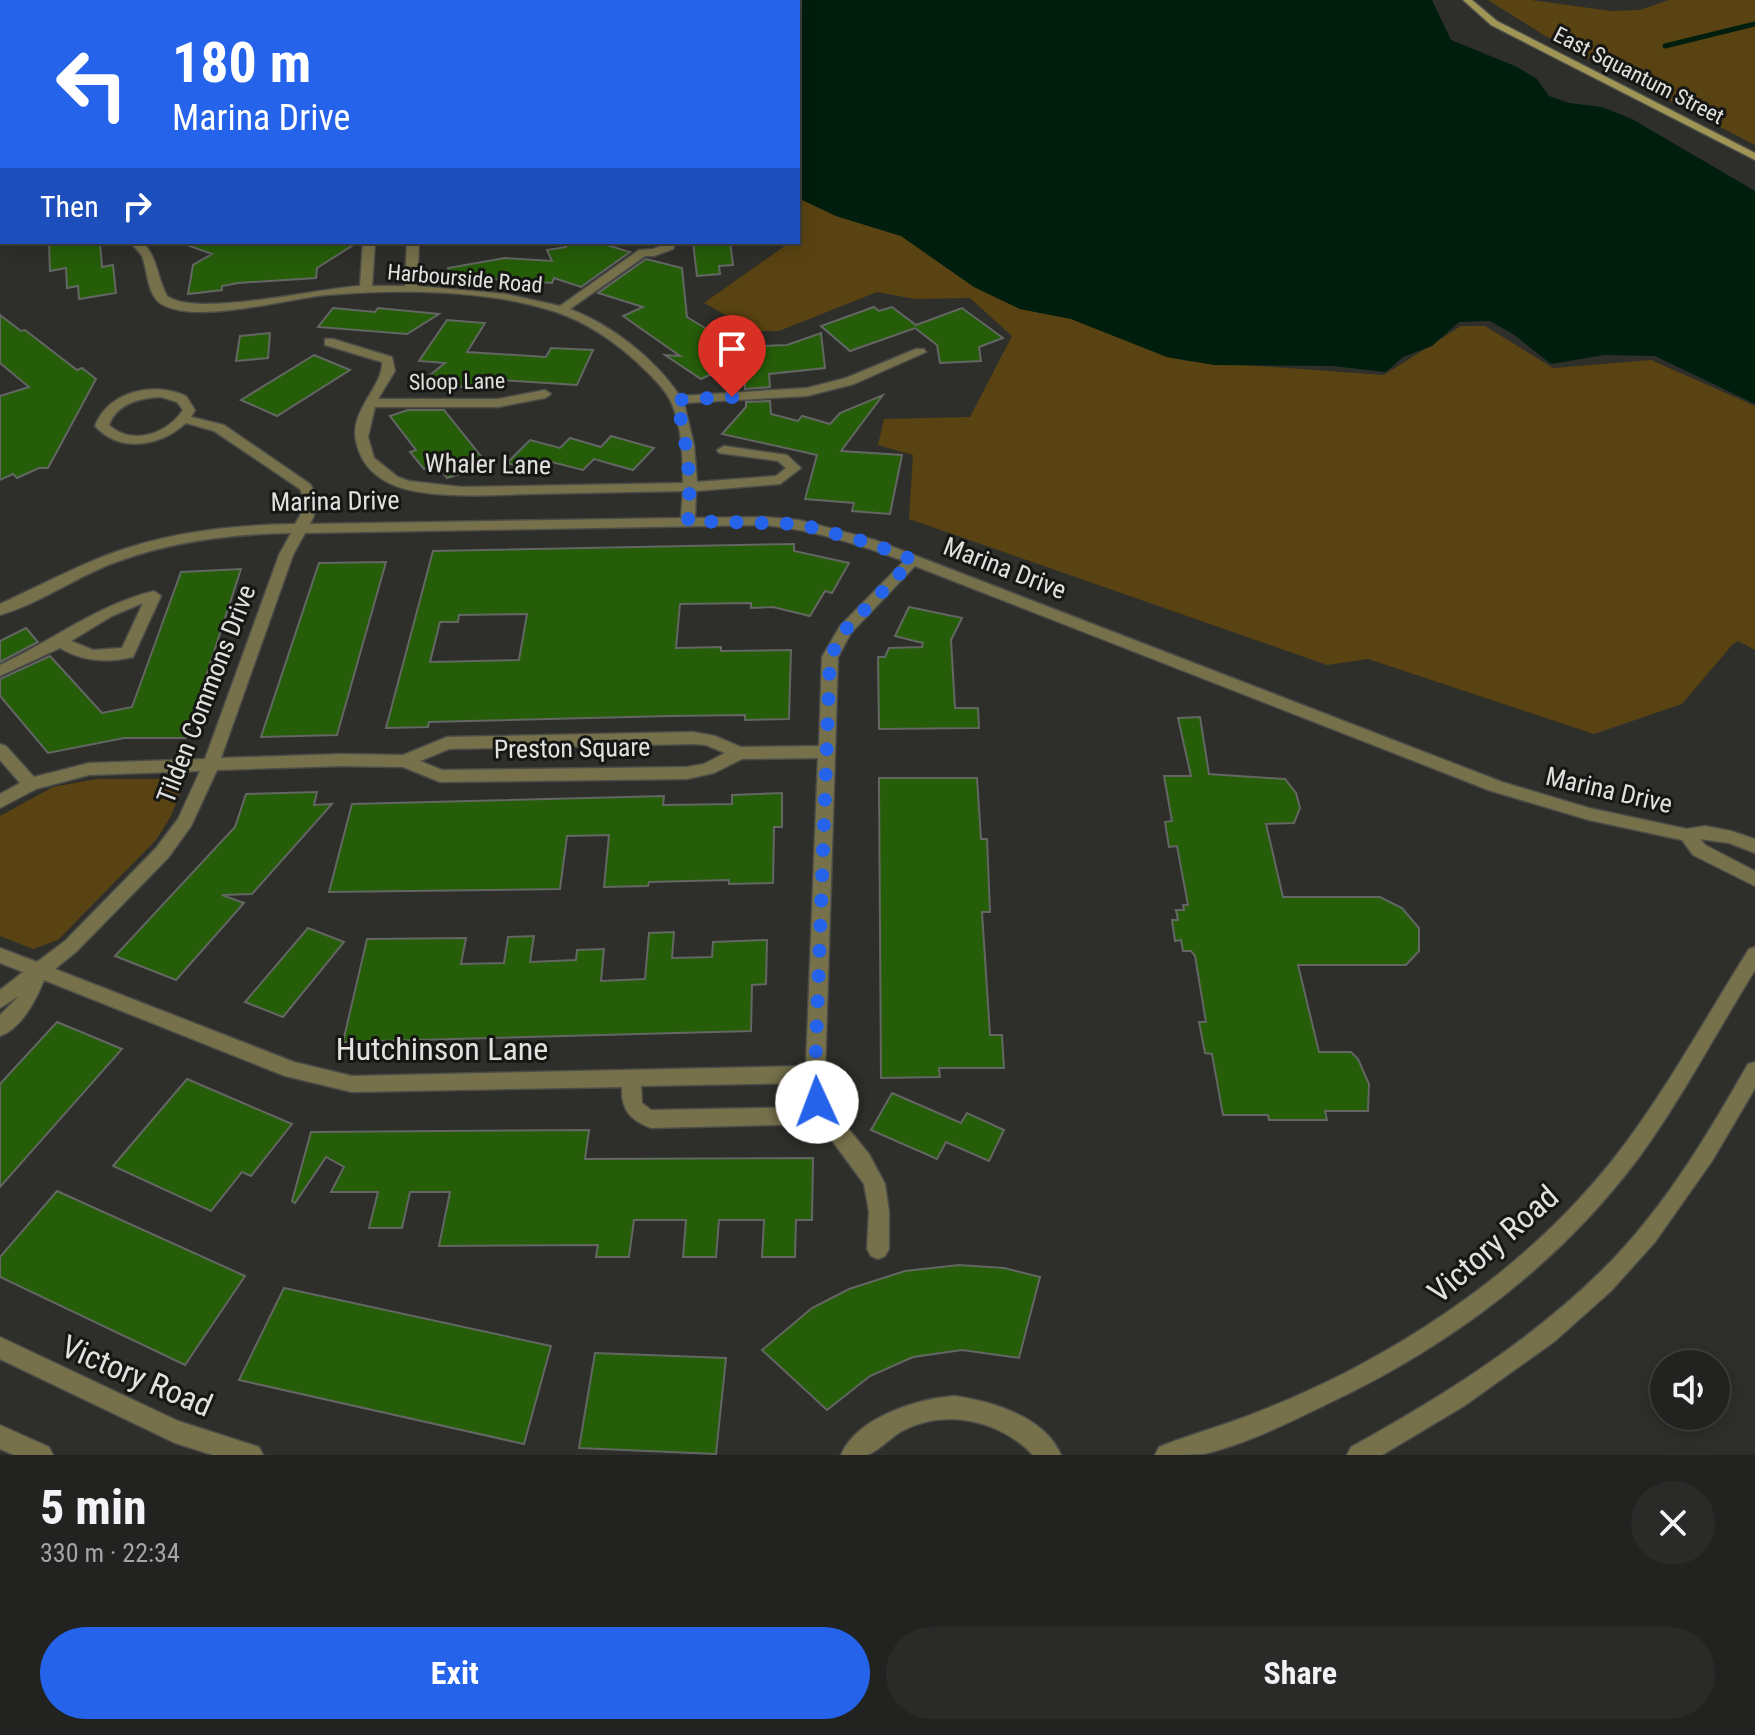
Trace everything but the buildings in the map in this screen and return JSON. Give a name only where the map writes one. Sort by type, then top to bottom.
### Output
[{"type":"street","name":"East Squantum Street","points":[[1467,0],[1494,23],[1755,157]]},
{"type":"street","name":"Harbourside Road","points":[[138,244],[149,256],[158,294],[165,302],[177,306],[193,308],[366,290],[411,290],[513,298],[561,310],[600,329],[636,354],[676,400],[683,425],[691,487],[688,521]]},
{"type":"street","points":[[366,290],[369,244]]},
{"type":"street","points":[[411,290],[413,244]]},
{"type":"street","points":[[561,310],[640,247],[663,251],[670,244]]},
{"type":"street","name":"Whaler Lane","points":[[329,342],[388,360],[389,371],[369,403],[361,437],[367,458],[382,474],[407,485],[451,491],[691,487],[780,480],[794,468],[782,458],[724,450]]},
{"type":"street","points":[[676,400],[807,392],[850,381],[920,352]]},
{"type":"street","points":[[146,394],[177,395],[187,403],[189,410],[185,419],[162,434],[142,439],[121,439],[108,434],[102,426],[110,409],[128,398],[146,394]]},
{"type":"street","name":"Sloop Lane","points":[[369,403],[498,403],[545,394]]},
{"type":"street","name":"Tilden Commons Drive","points":[[0,1000],[71,946],[162,853],[185,822],[210,767],[286,555],[311,508],[311,498],[305,487],[219,428],[185,419]]},
{"type":"street","name":"Marina Drive","points":[[0,610],[80,571],[151,546],[188,537],[301,527],[688,521],[799,524],[870,543],[1474,779],[1559,806],[1687,835],[1705,832],[1755,846]]},
{"type":"street","points":[[878,1249],[878,1192],[870,1174],[823,1115],[817,1102],[815,1074],[830,657],[835,644],[913,560]]},
{"type":"street","points":[[0,671],[61,641],[83,623],[119,605],[154,596],[128,653],[89,656],[78,654],[61,641]]},
{"type":"street","name":"Preston Square","points":[[405,761],[435,746],[463,743],[693,738],[709,740],[739,753],[826,752]]},
{"type":"street","points":[[0,750],[31,784]]},
{"type":"street","name":"Preston Square","points":[[0,802],[31,784],[89,769],[341,760],[405,761],[440,776],[687,773],[708,769],[739,753]]},
{"type":"street","name":"Marina Drive","points":[[1687,835],[1699,850],[1755,879]]},
{"type":"street","name":"Victory Road","points":[[1167,1455],[1231,1435],[1353,1383],[1435,1335],[1538,1255],[1613,1175],[1664,1101],[1755,954]]},
{"type":"street","name":"Hutchinson Lane","points":[[0,955],[318,1079],[352,1084],[815,1074]]},
{"type":"street","name":"Tilden Commons Drive","points":[[0,1028],[26,1001],[40,971]]},
{"type":"street","points":[[1359,1455],[1488,1376],[1604,1283],[1640,1244],[1684,1186],[1755,1070]]},
{"type":"street","points":[[632,1078],[632,1108],[637,1114],[651,1119],[823,1115]]},
{"type":"street","name":"Victory Road","points":[[0,1348],[175,1432],[251,1455]]},
{"type":"street","points":[[853,1455],[869,1437],[891,1422],[917,1411],[947,1407],[982,1411],[1023,1430],[1049,1455]]},
{"type":"street","points":[[0,1437],[41,1455]]},
{"type":"shaded area","points":[[800,0],[1432,0],[1451,40],[1536,78],[1549,96],[1569,103],[1602,107],[1632,119],[1755,191],[1755,404],[1655,356],[1604,355],[1551,364],[1513,334],[1490,321],[1459,322],[1432,346],[1403,357],[1386,372],[1333,366],[1214,365],[1167,357],[1071,319],[1020,309],[974,287],[901,236],[836,216],[800,199]]},
{"type":"shaded area","points":[[1488,0],[1531,0],[1611,11],[1640,10],[1669,0],[1755,0],[1755,145],[1547,37]]},
{"type":"shaded area","points":[[800,199],[836,216],[901,236],[974,287],[1020,309],[1071,319],[1167,357],[1188,361],[1384,375],[1461,326],[1485,326],[1553,368],[1651,360],[1755,406],[1755,650],[1738,641],[1682,704],[1594,734],[1368,659],[1327,665],[909,519],[913,455],[878,445],[884,419],[970,417],[1012,336],[970,298],[915,299],[877,292],[779,331],[754,331],[704,303],[786,245],[800,244]]},
{"type":"shaded area","points":[[96,779],[167,779],[180,784],[181,790],[171,816],[156,840],[58,940],[33,949],[0,936],[0,816],[53,787]]},
{"type":"waterway","points":[[1665,46],[1755,24]]},
{"type":"route","points":[[732,397],[676,400],[683,425],[691,487],[688,521],[799,524],[870,543],[913,560],[845,630],[830,657],[815,1074],[817,1102]]}]
